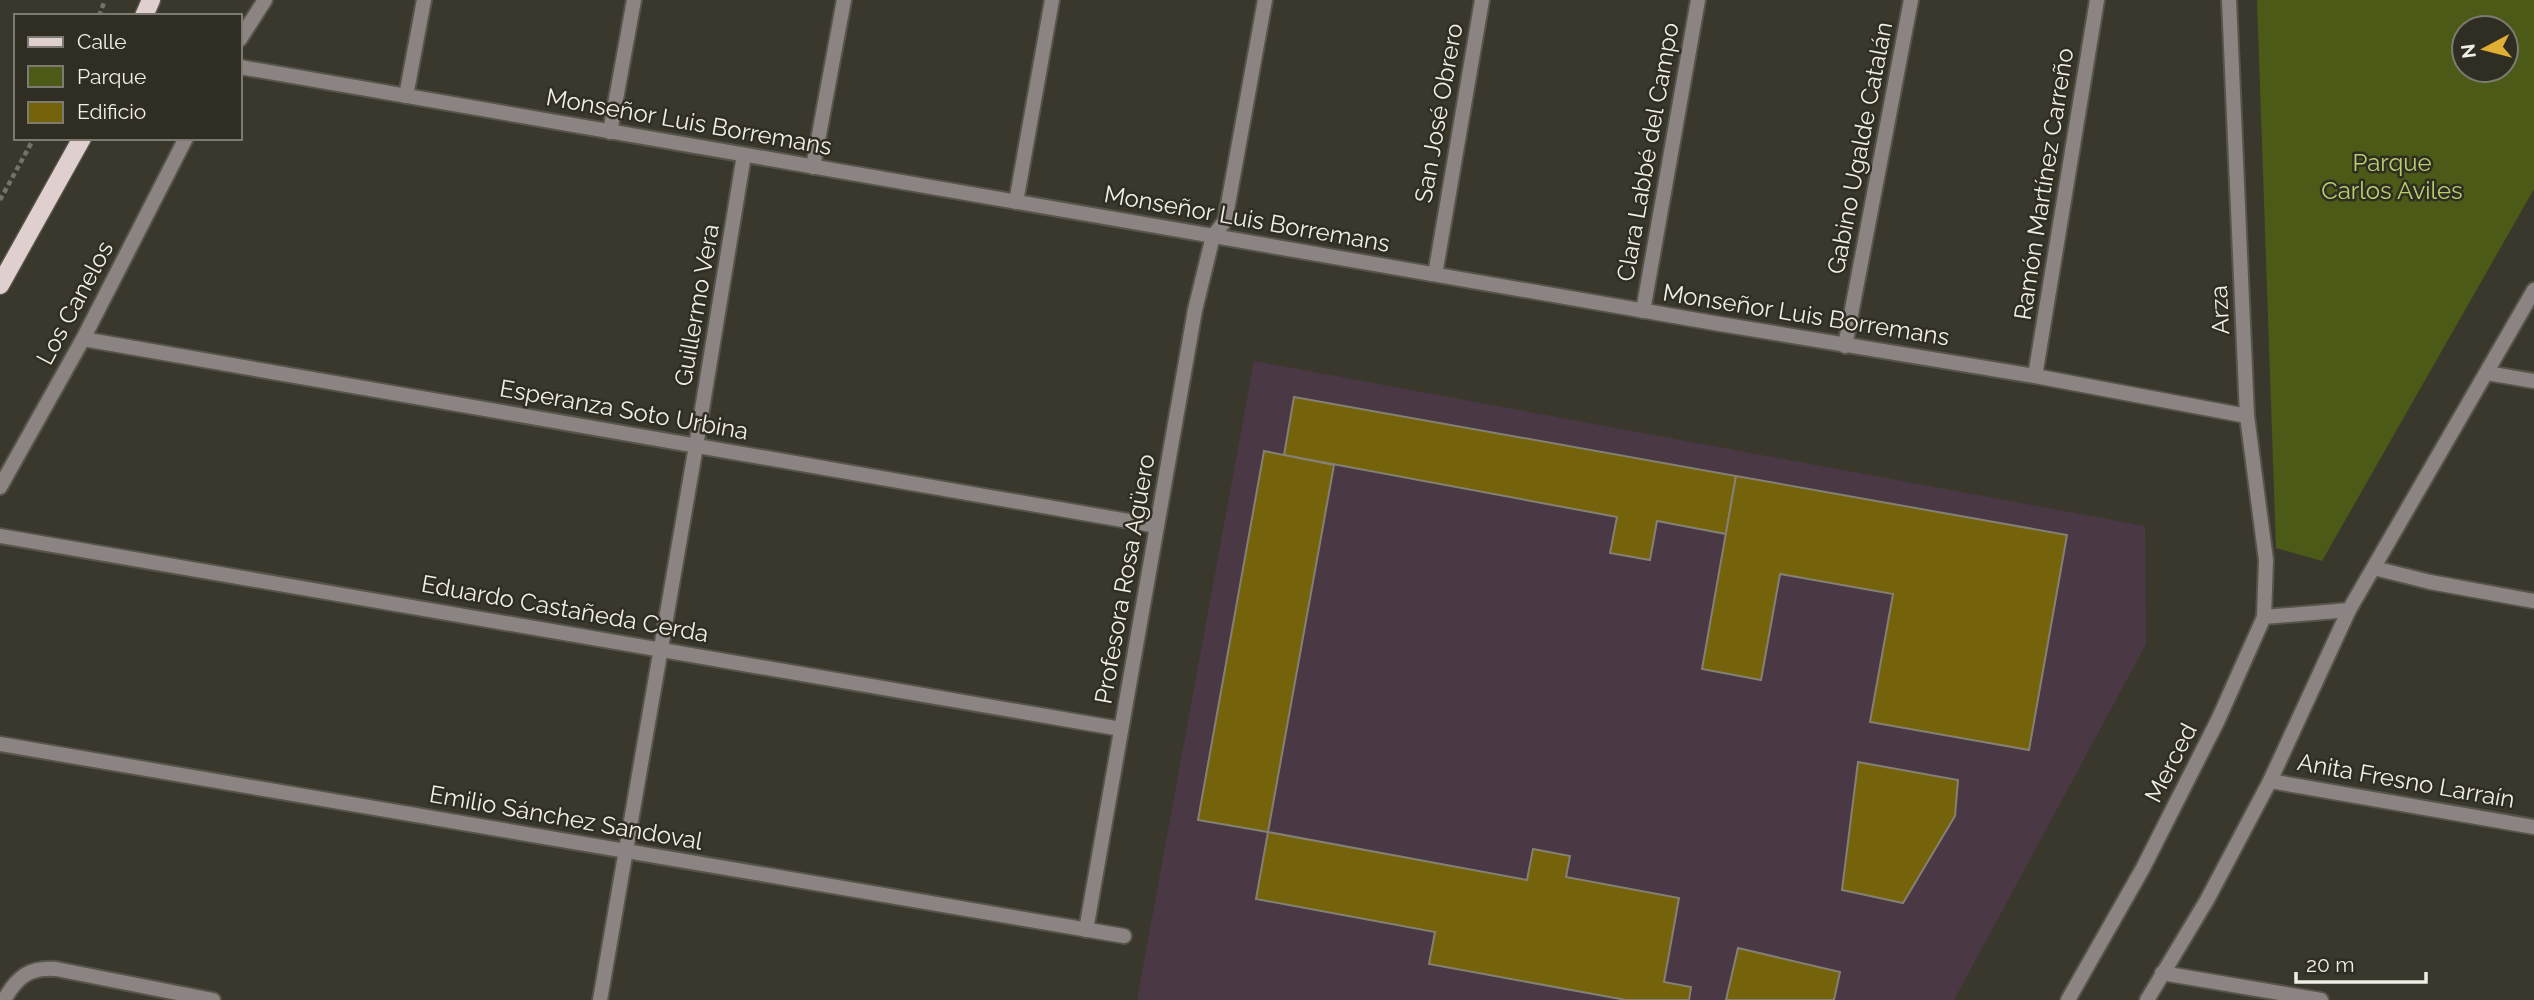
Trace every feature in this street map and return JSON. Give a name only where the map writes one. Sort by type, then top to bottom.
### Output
[{"type":"main road","points":[[0,285],[81,140]]},
{"type":"street","points":[[242,37],[265,0]]},
{"type":"street","points":[[406,96],[424,0]]},
{"type":"street","points":[[610,132],[634,0]]},
{"type":"street","points":[[813,167],[844,0]]},
{"type":"street","points":[[1016,202],[1052,0]]},
{"type":"street","name":"Profesora Rosa Agüero","points":[[1086,930],[1195,310],[1213,236],[1224,221],[1265,0]]},
{"type":"street","name":"San José Obrero","points":[[1432,274],[1436,269],[1482,0]]},
{"type":"street","name":"Clara Labbé del Campo","points":[[1643,311],[1698,0]]},
{"type":"street","name":"Gabino Ugalde Catalán","points":[[1845,346],[1911,0]]},
{"type":"street","name":"Ramón Martínez Carreño","points":[[2035,376],[2097,0]]},
{"type":"street","name":"Arza","points":[[2229,0],[2247,416],[2266,560],[2264,617]]},
{"type":"street","name":"Monseñor Luis Borremans","points":[[242,68],[1845,346],[2035,376],[2247,416]]},
{"type":"street","name":"Los Canelos","points":[[0,487],[83,339],[185,140]]},
{"type":"street","name":"Guillermo Vera","points":[[600,1000],[744,155]]},
{"type":"street","points":[[2147,1000],[2207,900],[2270,781],[2349,610],[2534,290]]},
{"type":"street","name":"Esperanza Soto Urbina","points":[[83,339],[1157,526]]},
{"type":"street","points":[[2487,373],[2534,381]]},
{"type":"street","name":"Eduardo Castañeda Cerda","points":[[0,536],[1121,729]]},
{"type":"street","points":[[2374,568],[2430,582],[2534,601]]},
{"type":"street","points":[[2264,617],[2349,610]]},
{"type":"street","name":"Merced","points":[[2068,1000],[2143,868],[2218,720],[2264,617]]},
{"type":"street","name":"Emilio Sánchez Sandoval","points":[[0,744],[1124,936]]},
{"type":"street","name":"Anita Fresno Larraín","points":[[2270,781],[2534,827]]},
{"type":"street","points":[[5,1000],[20,977],[28,971],[56,968],[213,1000]]},
{"type":"street","points":[[2162,973],[2321,1000]]},
{"type":"path","points":[[0,200],[33,140]]},
{"type":"shaded area","points":[[1254,361],[2145,526],[2146,644],[1954,1000],[1137,1000]]},
{"type":"green space","name":"Parque Carlos Aviles","points":[[2257,0],[2534,0],[2534,189],[2322,561],[2276,548]]},
{"type":"building","points":[[1294,397],[1736,476],[1726,534],[1657,521],[1650,560],[1610,553],[1617,517],[1284,455]]},
{"type":"building","points":[[1264,451],[1334,465],[1268,832],[1198,820]]},
{"type":"building","points":[[1736,476],[2067,535],[2029,750],[1870,722],[1893,594],[1780,574],[1761,680],[1702,669]]},
{"type":"building","points":[[1858,762],[1958,780],[1955,816],[1903,903],[1842,890]]},
{"type":"building","points":[[1268,832],[1527,880],[1533,849],[1570,856],[1566,877],[1679,898],[1664,982],[1691,987],[1689,1000],[1626,1000],[1429,964],[1435,932],[1256,899]]},
{"type":"building","points":[[1738,948],[1840,972],[1834,1000],[1726,1000]]}]
